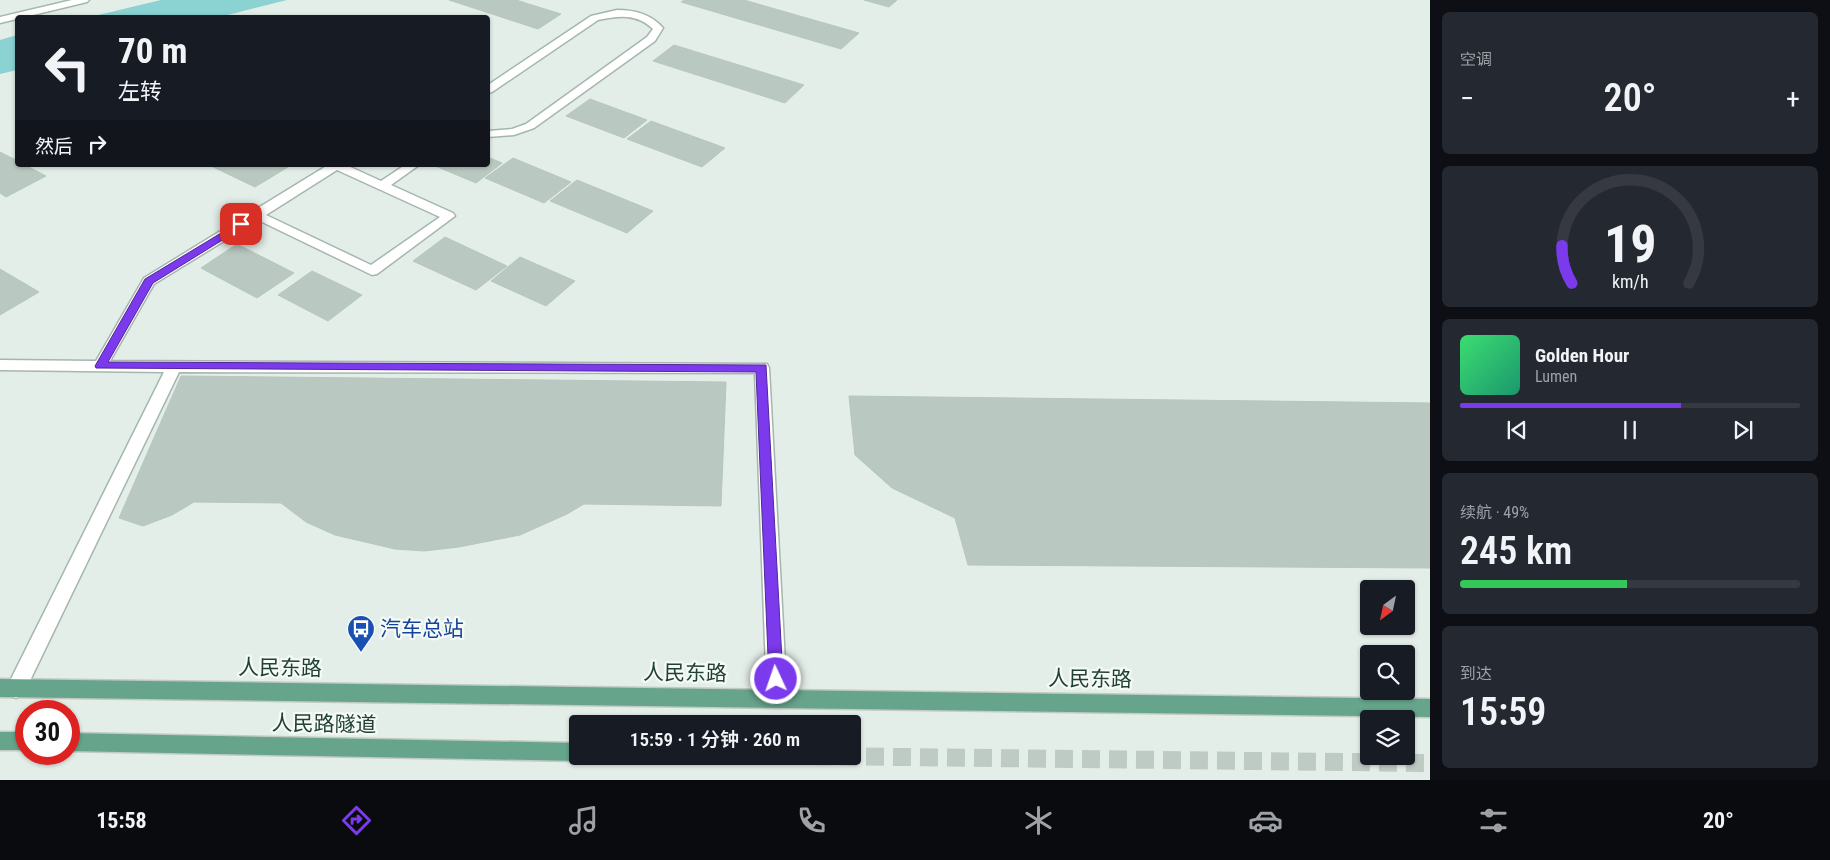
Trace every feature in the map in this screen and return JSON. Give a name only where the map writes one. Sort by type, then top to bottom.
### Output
[{"type":"main road","name":"人民东路","points":[[8,688],[1430,708]]},
{"type":"main road","points":[[0,741],[15,742]]},
{"type":"main road","name":"人民路隧道","points":[[80,742],[569,752]]},
{"type":"street","points":[[21,15],[84,0]]},
{"type":"street","points":[[490,89],[595,18],[617,13],[630,13],[648,19],[658,28],[651,38],[530,126],[514,132],[490,134]]},
{"type":"street","points":[[0,20],[15,16]]},
{"type":"street","points":[[100,366],[149,281],[334,167]]},
{"type":"street","points":[[257,215],[372,271],[449,216],[338,167]]},
{"type":"street","points":[[382,186],[410,167]]},
{"type":"street","points":[[0,365],[762,368],[777,698]]},
{"type":"street","points":[[8,688],[174,367]]},
{"type":"water","points":[[161,0],[287,0],[228,15],[98,15]]},
{"type":"water","points":[[15,36],[15,70],[0,74],[0,40]]},
{"type":"building","points":[[449,0],[516,0],[561,14],[538,29]]},
{"type":"building","points":[[685,0],[744,0],[859,33],[841,49],[681,2]]},
{"type":"building","points":[[864,0],[897,0],[889,7]]},
{"type":"building","points":[[674,45],[804,85],[785,103],[653,61]]},
{"type":"building","points":[[590,99],[647,120],[624,138],[566,116]]},
{"type":"building","points":[[651,121],[725,148],[702,167],[627,139]]},
{"type":"building","points":[[0,152],[15,160],[15,167],[29,167],[46,176],[6,197],[0,193]]},
{"type":"building","points":[[490,158],[502,163],[476,183],[438,167],[490,167]]},
{"type":"building","points":[[513,158],[571,182],[544,203],[485,178]]},
{"type":"building","points":[[213,167],[288,167],[255,187]]},
{"type":"building","points":[[577,180],[653,211],[627,233],[550,201]]},
{"type":"building","points":[[445,237],[507,266],[476,290],[413,261]]},
{"type":"building","points":[[237,244],[294,273],[257,298],[201,268]]},
{"type":"building","points":[[520,257],[575,281],[546,306],[491,281]]},
{"type":"building","points":[[0,269],[39,292],[0,315]]},
{"type":"building","points":[[312,271],[362,295],[328,321],[278,295]]},
{"type":"building","points":[[181,376],[726,382],[721,506],[584,504],[567,514],[520,535],[459,547],[424,551],[395,549],[335,535],[306,522],[281,503],[194,502],[172,515],[143,526],[119,518]]},
{"type":"building","points":[[849,396],[1430,403],[1430,568],[968,565],[955,518],[892,488],[855,455]]},
{"type":"tunnel","points":[[861,757],[1430,763]]},
{"type":"place","name":"汽车总站","points":[[361,653]]},
{"type":"route","points":[[241,224],[149,281],[100,366],[762,368],[776,679]]}]
